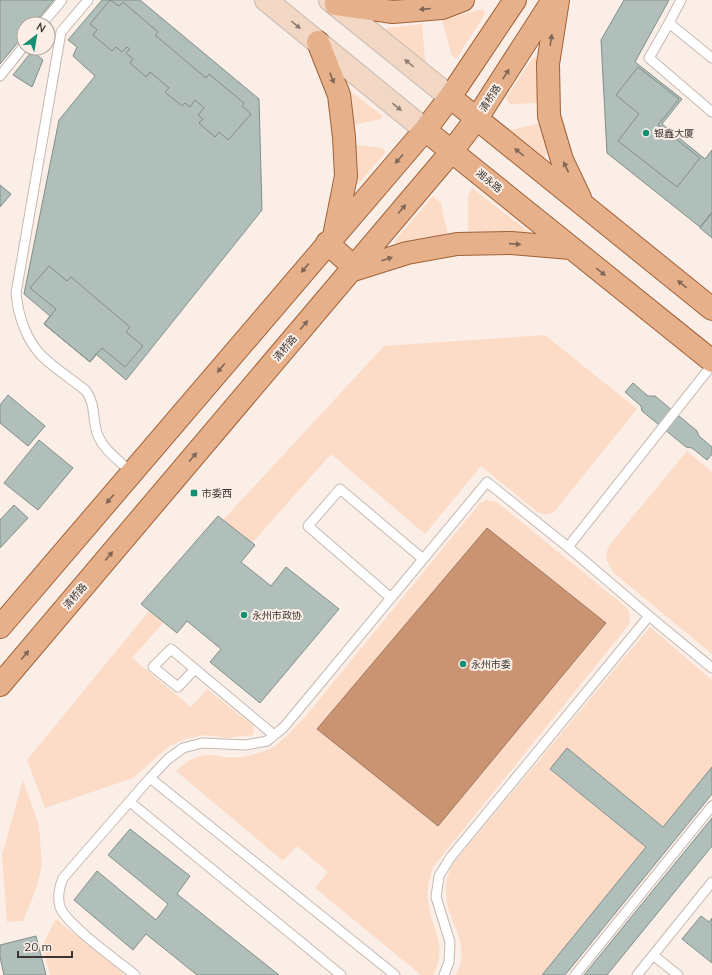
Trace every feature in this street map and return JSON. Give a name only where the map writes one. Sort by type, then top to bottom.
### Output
[{"type":"main road","name":"湘永路","points":[[266,0],[712,361]]},
{"type":"main road","points":[[333,2],[393,12],[442,8],[463,0]]},
{"type":"main road","points":[[0,627],[331,238],[425,130],[450,97],[515,0]]},
{"type":"main road","name":"清桥路","points":[[4,680],[452,151],[477,118],[553,0]]},
{"type":"main road","points":[[558,0],[548,64],[549,116],[562,160],[582,203]]},
{"type":"main road","points":[[333,2],[712,309]]},
{"type":"main road","points":[[318,42],[339,95],[344,137],[346,176],[331,238],[352,269],[407,252],[457,244],[510,243],[571,248]]},
{"type":"main road","points":[[0,703],[4,680]]},
{"type":"lane","points":[[49,16],[62,0]]},
{"type":"lane","points":[[88,0],[61,32],[16,293],[18,309],[32,344],[43,356],[86,391],[92,398],[96,433],[107,450],[132,473]]},
{"type":"lane","points":[[681,0],[649,58],[712,112]]},
{"type":"lane","points":[[669,23],[712,58]]},
{"type":"lane","points":[[0,76],[16,56]]},
{"type":"lane","points":[[568,546],[712,364]]},
{"type":"lane","points":[[135,975],[69,922],[61,908],[58,898],[59,888],[63,878],[150,778],[168,759],[183,748],[202,743],[246,744],[267,741],[284,727],[487,482],[568,546],[712,668]]},
{"type":"lane","points":[[391,598],[308,526],[340,489],[423,559]]},
{"type":"lane","points":[[444,975],[449,962],[450,942],[436,897],[439,876],[450,858],[649,616]]},
{"type":"lane","points":[[195,669],[274,735]]},
{"type":"lane","points":[[150,778],[395,975]]},
{"type":"lane","points":[[130,802],[341,975]]},
{"type":"lane","points":[[575,975],[712,806]]},
{"type":"lane","points":[[637,975],[709,893],[712,882]]},
{"type":"lane","points":[[653,955],[678,975]]},
{"type":"shaded area","points":[[483,10],[485,13],[484,16],[456,59],[452,56],[442,20]]},
{"type":"shaded area","points":[[422,24],[425,61],[421,65],[383,31],[384,29],[388,28]]},
{"type":"shaded area","points":[[535,57],[539,60],[538,103],[510,104],[506,98],[532,59]]},
{"type":"shaded area","points":[[347,91],[350,91],[383,116],[381,119],[347,126]]},
{"type":"shaded area","points":[[541,123],[547,154],[544,159],[509,134],[511,130]]},
{"type":"shaded area","points":[[349,144],[382,148],[386,152],[358,184],[354,185]]},
{"type":"shaded area","points":[[472,188],[529,232],[529,236],[468,235],[468,195]]},
{"type":"shaded area","points":[[433,196],[441,203],[448,236],[396,246],[394,242]]},
{"type":"shaded area","points":[[545,335],[637,409],[554,512],[545,515],[536,511],[481,466],[425,534],[331,454],[252,543],[223,520],[384,346]]},
{"type":"shaded area","points":[[687,451],[712,472],[712,654],[614,573],[606,558],[607,551],[611,543]]},
{"type":"shaded area","points":[[486,500],[497,502],[627,608],[630,620],[627,627],[433,867],[430,876],[428,901],[438,938],[438,965],[433,975],[421,975],[315,888],[328,872],[297,846],[283,861],[176,771],[197,757],[206,755],[222,757],[246,756],[265,751],[282,741],[305,717],[480,503]]},
{"type":"shaded area","points":[[487,528],[606,623],[438,826],[317,729]]},
{"type":"shaded area","points":[[149,611],[163,623],[132,658],[191,707],[207,689],[252,725],[254,731],[253,735],[226,738],[205,735],[185,739],[169,746],[133,778],[45,808],[27,760]]},
{"type":"shaded area","points":[[650,627],[712,680],[712,767],[663,827],[567,749],[550,770],[646,847],[542,975],[456,975],[460,963],[460,942],[447,901],[446,889],[452,865]]},
{"type":"shaded area","points":[[23,780],[39,826],[42,865],[36,889],[23,921],[7,922],[2,855]]},
{"type":"shaded area","points":[[56,919],[125,975],[50,975],[42,946]]},
{"type":"building","points":[[0,0],[54,0],[41,16],[16,16],[16,45],[0,64]]},
{"type":"building","points":[[102,0],[140,0],[259,99],[262,210],[126,380],[96,354],[90,362],[44,324],[50,316],[24,294],[59,120],[95,76],[73,56],[77,47],[68,40]]},
{"type":"building","points":[[110,0],[119,6],[123,2],[158,32],[155,35],[206,78],[209,74],[244,103],[242,106],[251,114],[228,140],[219,132],[215,137],[199,123],[203,119],[198,115],[204,108],[195,100],[190,107],[185,103],[182,106],[165,92],[169,88],[150,72],[146,77],[130,63],[133,59],[126,53],[130,49],[127,47],[122,52],[116,47],[112,51],[93,35],[97,30],[90,24]]},
{"type":"building","points":[[624,0],[669,0],[635,62],[682,99],[662,124],[705,159],[712,150],[712,212],[700,227],[607,153],[601,40]]},
{"type":"building","points":[[28,56],[38,56],[43,60],[32,87],[13,75]]},
{"type":"building","name":"银鑫大厦","points":[[638,67],[679,99],[658,125],[700,158],[677,187],[618,141],[639,114],[616,95]]},
{"type":"building","points":[[0,185],[11,194],[0,207]]},
{"type":"building","points":[[712,213],[712,238],[700,228]]},
{"type":"building","points":[[49,266],[67,281],[71,277],[130,327],[126,332],[143,346],[125,367],[102,348],[90,362],[44,324],[56,309],[30,288]]},
{"type":"building","points":[[633,383],[648,396],[655,396],[697,431],[699,436],[712,447],[712,454],[707,460],[692,448],[686,447],[642,411],[641,406],[625,392]]},
{"type":"building","points":[[8,395],[45,426],[28,446],[0,423],[0,405]]},
{"type":"building","points":[[39,440],[73,468],[38,510],[4,483]]},
{"type":"building","points":[[14,505],[28,518],[0,548],[0,520]]},
{"type":"building","name":"永州市政协","points":[[218,516],[255,545],[241,562],[271,586],[286,567],[339,609],[260,703],[210,662],[221,649],[187,621],[177,633],[141,604]]},
{"type":"building","points":[[567,748],[663,827],[712,767],[712,794],[565,975],[542,975],[646,847],[550,769]]},
{"type":"building","points":[[712,818],[712,846],[607,975],[584,975]]},
{"type":"building","points":[[130,829],[190,876],[177,894],[279,975],[197,975],[146,934],[133,950],[74,900],[97,871],[156,920],[168,904],[108,855]]},
{"type":"building","points":[[701,916],[709,922],[712,918],[712,963],[682,939]]},
{"type":"building","points":[[36,936],[46,975],[4,975],[0,957],[0,945]]},
{"type":"place","name":"银鑫大厦","points":[[646,133]]},
{"type":"place","name":"市委西","points":[[194,493]]},
{"type":"place","name":"永州市政协","points":[[244,615]]},
{"type":"place","name":"永州市委","points":[[463,664]]}]
